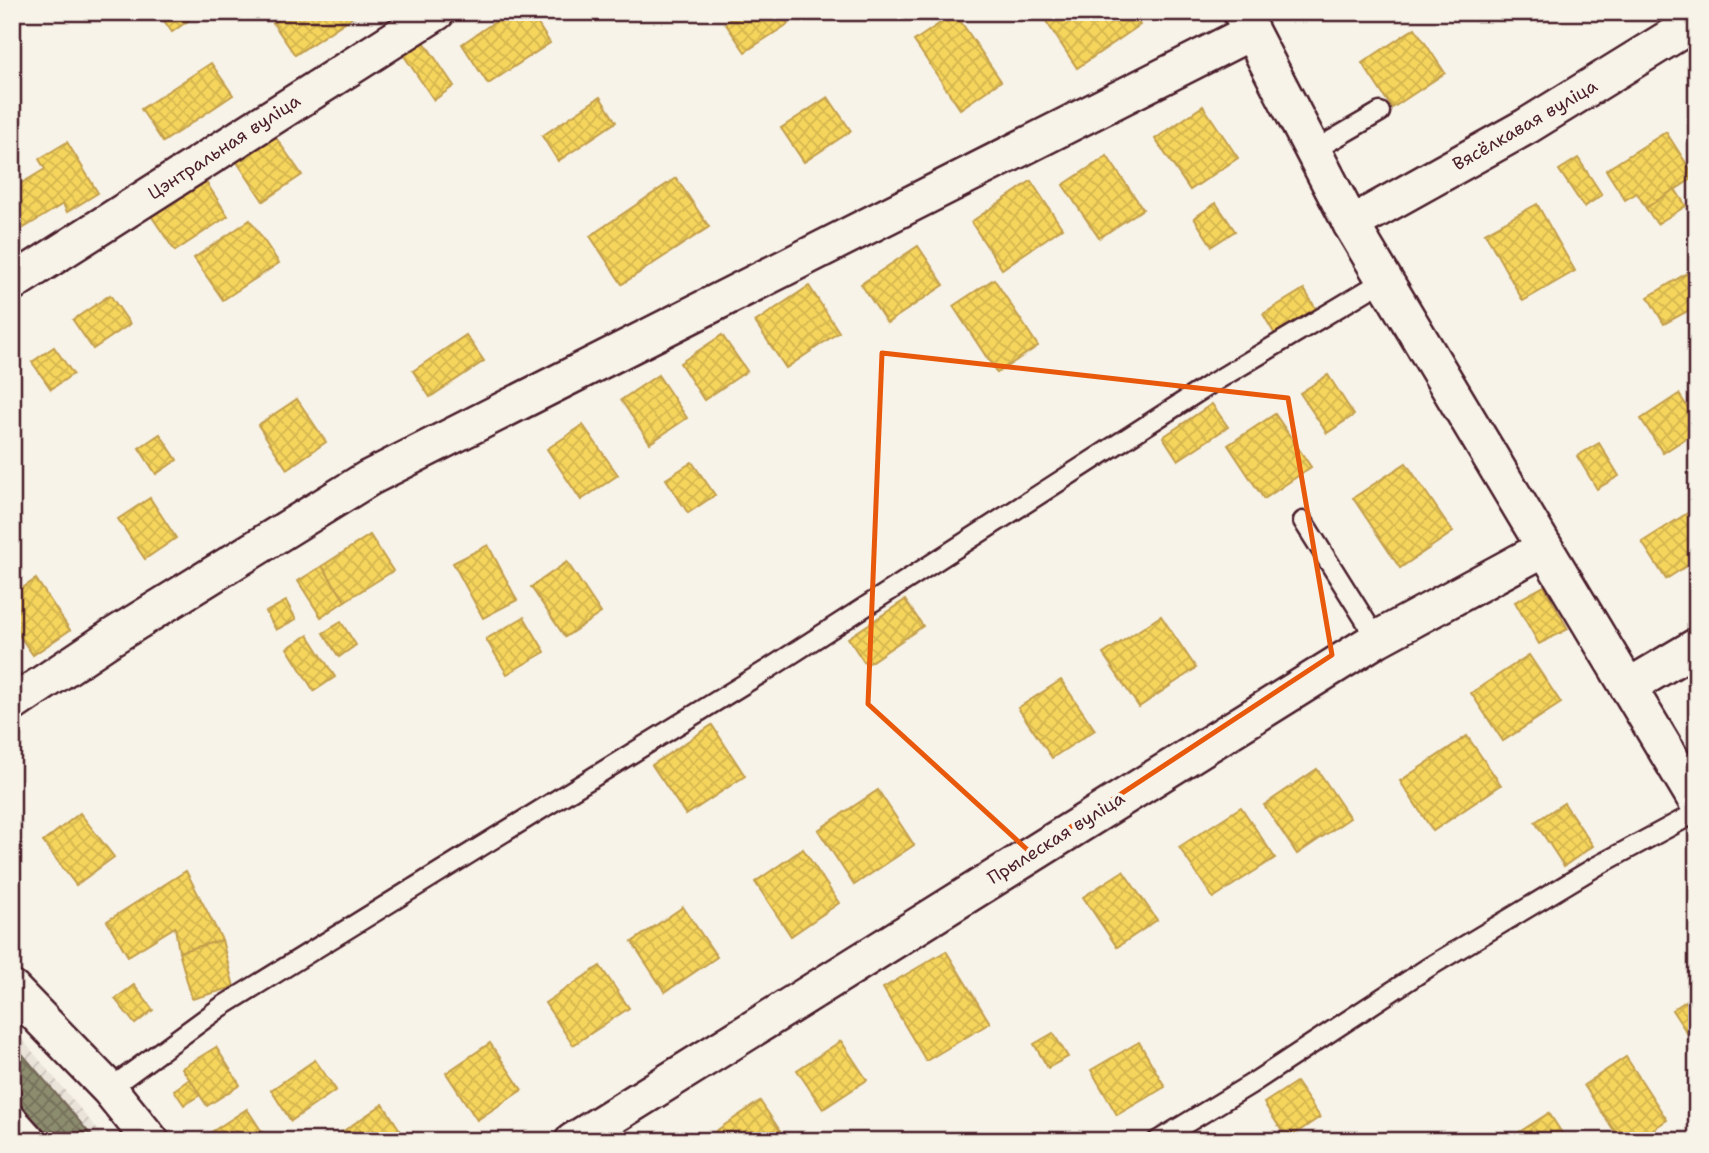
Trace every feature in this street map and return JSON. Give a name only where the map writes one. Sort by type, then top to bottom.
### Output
[{"type":"street","name":"Цэнтральная вуліца","points":[[12,283],[437,12]]},
{"type":"street","name":"Вясёлкавая вуліца","points":[[1351,224],[1527,126],[1697,20]]},
{"type":"street","points":[[12,704],[111,637],[369,478],[1246,22],[1351,224],[1697,802]]},
{"type":"street","name":"Прылеская вуліца","points":[[573,1141],[1377,639],[1545,548]]},
{"type":"street","points":[[1628,687],[1697,646]]},
{"type":"street","points":[[12,989],[109,1089],[151,1141]]},
{"type":"lane","points":[[1313,151],[1380,112]]},
{"type":"lane","points":[[109,1089],[221,1007],[770,668],[1209,385],[1385,279]]},
{"type":"lane","points":[[1303,521],[1377,639]]},
{"type":"lane","points":[[1157,1141],[1251,1084],[1429,967],[1597,866],[1697,812]]},
{"type":"lane","points":[[12,1111],[38,1141]]},
{"type":"highlighted area","points":[[882,353],[1288,398],[1332,655],[1031,853],[868,704]]},
{"type":"shaded area","points":[[12,1027],[107,1141],[12,1141]]},
{"type":"building: Жильё","points":[[158,12],[184,12],[189,20],[172,32]]},
{"type":"building: Жильё","points":[[290,12],[351,12],[354,16],[295,55],[273,23]]},
{"type":"building: Жильё","points":[[509,12],[530,12],[550,43],[488,84],[462,44]]},
{"type":"building: Жильё","points":[[741,12],[780,12],[788,24],[745,52],[725,23]]},
{"type":"building: Жильё","points":[[1040,12],[1132,12],[1140,25],[1077,68]]},
{"type":"building: Жильё","points":[[955,13],[1001,81],[960,109],[914,41]]},
{"type":"building: Жильё","points":[[1415,28],[1445,73],[1392,108],[1362,63]]},
{"type":"building: Жильё","points":[[418,33],[454,86],[434,100],[398,47]]},
{"type":"building: Жильё","points":[[211,63],[233,95],[163,142],[141,109]]},
{"type":"building: Жильё","points":[[600,97],[616,122],[558,161],[542,136]]},
{"type":"building: Жильё","points":[[828,97],[851,131],[804,162],[781,128]]},
{"type":"building: Жильё","points":[[1203,106],[1238,158],[1190,190],[1155,139]]},
{"type":"building: Жильё","points":[[267,125],[302,175],[263,201],[229,150]]},
{"type":"building: Жильё","points":[[1666,132],[1695,177],[1646,208],[1637,193],[1625,200],[1606,170]]},
{"type":"building: Жильё","points":[[67,142],[98,193],[67,212],[63,204],[24,228],[12,210],[12,189],[45,169],[39,159]]},
{"type":"building: Жильё","points":[[1107,156],[1143,209],[1099,238],[1063,185]]},
{"type":"building: Жильё","points":[[1578,158],[1602,195],[1584,207],[1559,170]]},
{"type":"building: Жильё","points":[[202,176],[228,216],[175,251],[148,211]]},
{"type":"building: Жильё","points":[[676,178],[709,227],[622,284],[590,236]]},
{"type":"building: Жильё","points":[[1031,181],[1062,228],[1002,269],[971,222]]},
{"type":"building: Жильё","points":[[1675,189],[1686,206],[1657,224],[1646,208]]},
{"type":"building: Жильё","points":[[1216,203],[1235,231],[1212,246],[1194,218]]},
{"type":"building: Жильё","points":[[1537,204],[1575,271],[1523,301],[1485,233]]},
{"type":"building: Жильё","points":[[250,220],[279,263],[223,300],[194,258]]},
{"type":"building: Жильё","points":[[918,246],[944,285],[887,323],[861,284]]},
{"type":"building: Жильё","points":[[1687,273],[1697,290],[1697,306],[1664,324],[1648,297]]},
{"type":"building: Жильё","points":[[994,279],[1038,346],[997,373],[953,306]]},
{"type":"building: Жильё","points":[[809,286],[839,332],[786,368],[755,322]]},
{"type":"building: Жильё","points":[[1304,289],[1319,314],[1277,338],[1263,314]]},
{"type":"building: Жильё","points":[[110,295],[130,324],[93,349],[73,320]]},
{"type":"building: Жильё","points":[[466,335],[484,361],[430,397],[413,371]]},
{"type":"building: Жильё","points":[[722,335],[747,371],[704,400],[680,363]]},
{"type":"building: Жильё","points":[[54,347],[73,374],[51,389],[32,362]]},
{"type":"building: Жильё","points":[[658,375],[687,418],[650,443],[621,400]]},
{"type":"building: Жильё","points":[[1328,375],[1354,415],[1327,433],[1300,393]]},
{"type":"building: Жильё","points":[[1679,394],[1697,422],[1697,431],[1663,453],[1641,419]]},
{"type":"building: Жильё","points":[[297,399],[326,442],[287,469],[258,425]]},
{"type":"building: Жильё","points":[[1212,404],[1228,427],[1178,460],[1163,437]]},
{"type":"building: Жильё","points":[[1275,414],[1311,467],[1264,499],[1228,445]]},
{"type":"building: Жильё","points":[[583,425],[618,475],[581,500],[547,449]]},
{"type":"building: Жильё","points":[[160,434],[177,460],[156,474],[139,448]]},
{"type":"building: Жильё","points":[[1599,443],[1619,476],[1597,489],[1577,456]]},
{"type":"building: Жильё","points":[[692,462],[715,495],[688,513],[666,479]]},
{"type":"building: Жильё","points":[[1406,463],[1453,532],[1400,568],[1353,498]]},
{"type":"building: Жильё","points":[[150,498],[176,538],[145,559],[118,519]]},
{"type":"building: Жильё","points":[[1697,507],[1697,559],[1666,579],[1642,542]]},
{"type":"building: Жильё","points":[[370,535],[393,571],[345,601],[322,566]]},
{"type":"building: Жильё","points":[[488,545],[517,600],[483,618],[453,563]]},
{"type":"building: Жильё","points":[[567,562],[601,613],[565,637],[531,587]]},
{"type":"building: Жильё","points":[[322,566],[345,601],[321,617],[298,581]]},
{"type":"building: Жильё","points":[[36,579],[70,630],[33,655],[12,625],[12,595]]},
{"type":"building: Жильё","points":[[1544,586],[1568,629],[1539,644],[1515,602]]},
{"type":"building: Жильё","points":[[905,600],[923,626],[866,665],[848,638]]},
{"type":"building: Жильё","points":[[286,601],[296,619],[276,630],[266,612]]},
{"type":"building: Жильё","points":[[1161,616],[1196,668],[1139,707],[1103,654]]},
{"type":"building: Жильё","points":[[524,617],[545,652],[507,674],[486,639]]},
{"type":"building: Жильё","points":[[341,622],[356,645],[339,657],[323,633]]},
{"type":"building: Жильё","points":[[308,635],[335,677],[314,691],[287,648]]},
{"type":"building: Жильё","points":[[1529,655],[1561,703],[1503,741],[1471,693]]},
{"type":"building: Жильё","points":[[1061,680],[1095,730],[1052,758],[1018,708]]},
{"type":"building: Жильё","points":[[712,725],[745,776],[686,815],[652,765]]},
{"type":"building: Жильё","points":[[1467,736],[1501,785],[1433,831],[1400,781]]},
{"type":"building: Жильё","points":[[1317,769],[1350,818],[1297,854],[1264,805]]},
{"type":"building: Жильё","points":[[878,790],[914,845],[854,885],[818,830]]},
{"type":"building: Жильё","points":[[1564,803],[1593,846],[1564,866],[1535,822]]},
{"type":"building: Жильё","points":[[1241,807],[1275,858],[1213,898],[1179,847]]},
{"type":"building: Жильё","points":[[80,813],[114,857],[76,885],[43,842]]},
{"type":"building: Жильё","points":[[803,849],[839,903],[791,936],[755,882]]},
{"type":"building: Жильё","points":[[186,871],[222,940],[179,952],[175,927],[128,956],[107,921]]},
{"type":"building: Жильё","points":[[1123,871],[1157,920],[1117,947],[1083,897]]},
{"type":"building: Жильё","points":[[683,907],[717,957],[665,992],[632,942]]},
{"type":"building: Жильё","points":[[222,940],[234,987],[192,999],[179,952]]},
{"type":"building: Жильё","points":[[946,951],[990,1023],[926,1061],[883,988]]},
{"type":"building: Жильё","points":[[600,966],[629,1008],[573,1045],[545,1003]]},
{"type":"building: Жильё","points":[[134,985],[153,1010],[135,1024],[115,999]]},
{"type":"building: Жильё","points":[[1697,994],[1697,1048],[1672,1010]]},
{"type":"building: Жильё","points":[[1053,1033],[1068,1057],[1048,1068],[1034,1044]]},
{"type":"building: Жильё","points":[[841,1041],[867,1080],[823,1109],[797,1070]]},
{"type":"building: Жильё","points":[[1139,1042],[1165,1087],[1117,1115],[1091,1070]]},
{"type":"building: Жильё","points":[[490,1043],[522,1090],[477,1120],[446,1073]]},
{"type":"building: Жильё","points":[[216,1047],[240,1085],[207,1106],[182,1068]]},
{"type":"building: Жильё","points":[[1626,1057],[1667,1120],[1635,1141],[1621,1141],[1584,1085]]},
{"type":"building: Жильё","points":[[315,1060],[336,1090],[291,1121],[271,1090]]},
{"type":"building: Жильё","points":[[190,1079],[200,1095],[184,1105],[174,1090]]},
{"type":"building: Жильё","points":[[1296,1082],[1320,1117],[1287,1139],[1264,1103]]},
{"type":"building: Жильё","points":[[760,1101],[787,1141],[714,1141],[710,1135]]},
{"type":"building: Жильё","points":[[383,1104],[407,1141],[343,1141],[339,1134]]},
{"type":"building: Жильё","points":[[247,1109],[268,1141],[214,1141],[210,1133]]},
{"type":"building: Жильё","points":[[1549,1113],[1567,1141],[1516,1141],[1513,1136]]},
{"type":"building: Промзона","points":[[12,1042],[96,1141],[44,1141],[12,1103]]}]
